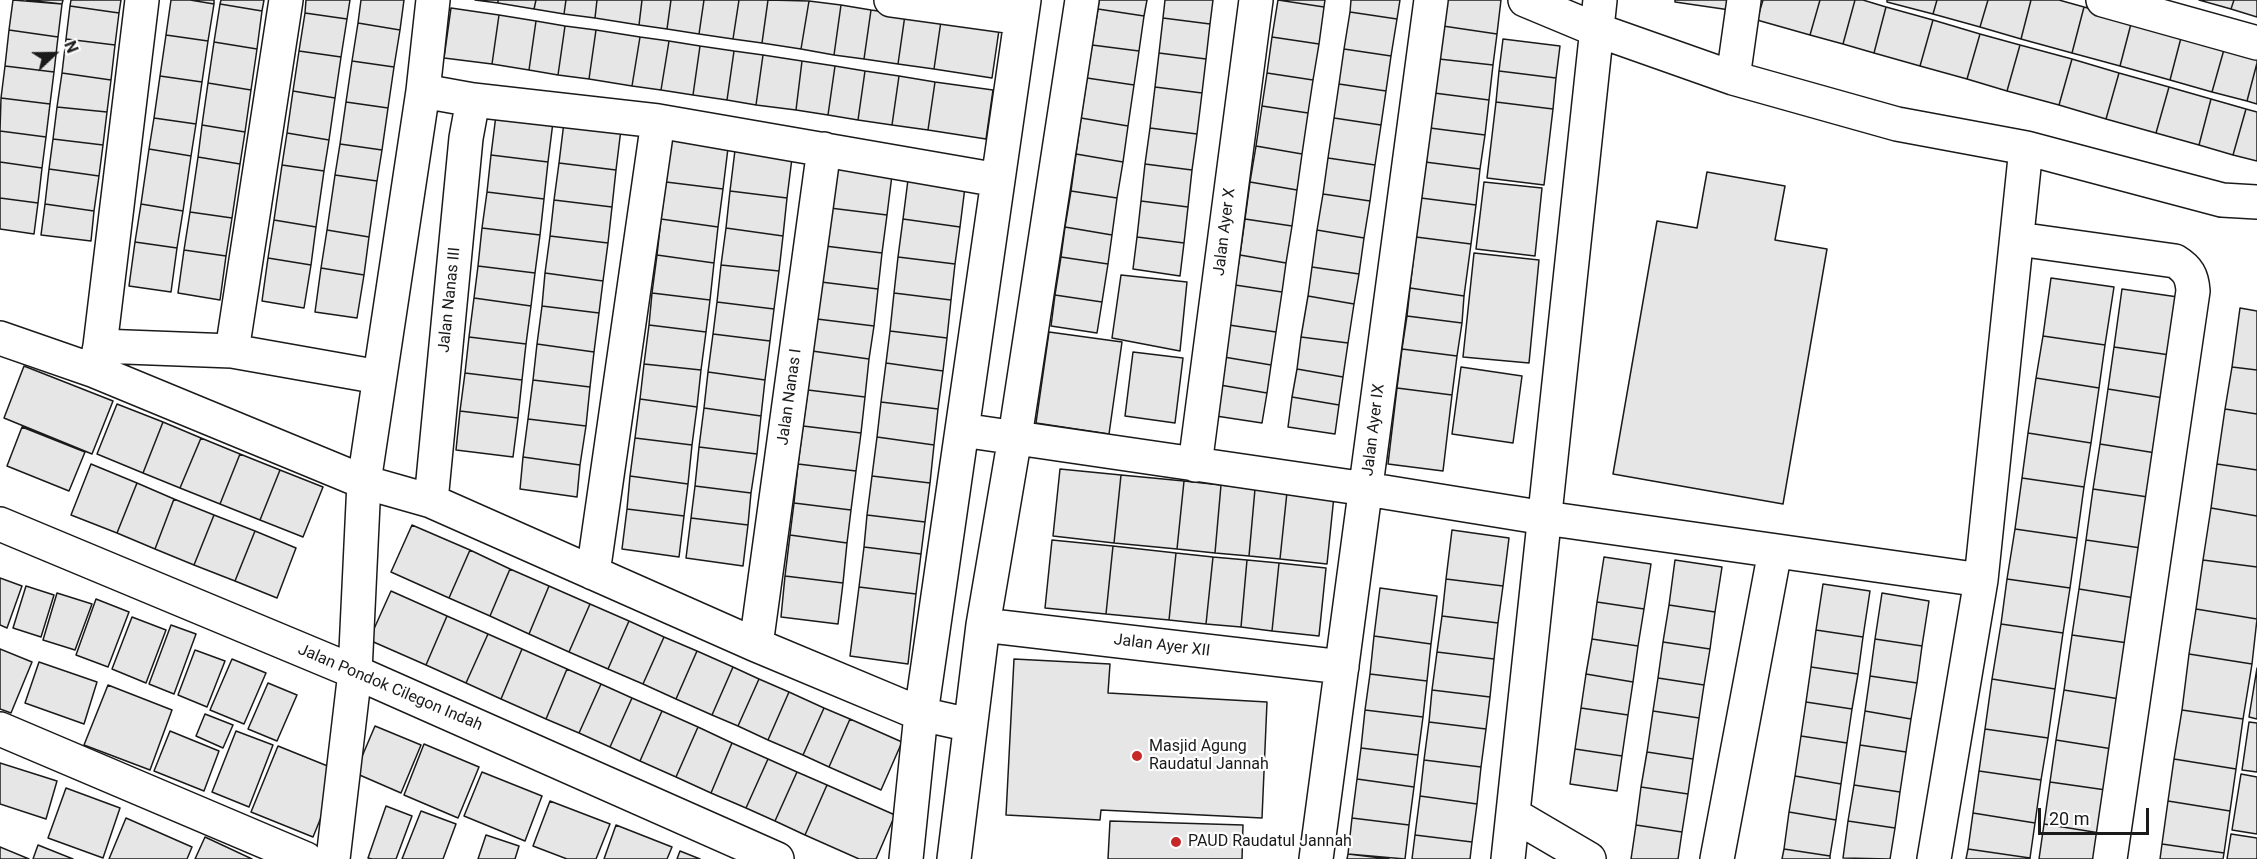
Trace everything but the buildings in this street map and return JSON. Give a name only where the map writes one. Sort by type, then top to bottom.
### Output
[{"type":"street","points":[[97,358],[142,0]]},
{"type":"street","points":[[232,351],[286,0]]},
{"type":"street","points":[[333,859],[355,672],[364,482],[423,91],[433,0]]},
{"type":"street","points":[[891,0],[1022,9],[921,714],[906,859]]},
{"type":"street","points":[[954,859],[982,625],[1015,437],[1082,0]]},
{"type":"street","name":"Jalan Ayer X","points":[[1195,465],[1256,0]]},
{"type":"street","name":"Jalan Ayer IX","points":[[1316,859],[1431,0]]},
{"type":"street","points":[[1525,0],[1598,15],[1733,78],[1897,124],[2026,148],[2222,200],[2257,202]]},
{"type":"street","points":[[1733,78],[1744,0]]},
{"type":"street","points":[[2103,0],[2257,43]]},
{"type":"street","points":[[1508,859],[1598,15]]},
{"type":"street","points":[[423,91],[473,100],[658,121],[998,180]]},
{"type":"street","name":"Jalan Nanas III","points":[[431,501],[466,138],[473,100]]},
{"type":"street","points":[[593,573],[658,121]]},
{"type":"street","points":[[1934,859],[1981,580],[2026,148]]},
{"type":"street","name":"Jalan Nanas I","points":[[756,645],[824,149]]},
{"type":"street","points":[[2222,200],[2257,228]]},
{"type":"street","points":[[2018,239],[2175,261],[2189,272],[2192,281],[2193,291],[2110,859]]},
{"type":"street","points":[[0,338],[97,358],[364,482],[431,501],[756,645],[921,714],[970,725]]},
{"type":"street","points":[[97,358],[232,351],[379,377]]},
{"type":"street","points":[[962,430],[1366,489],[1545,518],[1981,580]]},
{"type":"street","name":"Jalan Pondok Cilegon Indah","points":[[0,524],[355,672],[777,859]]},
{"type":"street","points":[[1717,859],[1775,551]]},
{"type":"street","name":"Jalan Ayer XII","points":[[982,625],[1342,667]]},
{"type":"street","points":[[0,729],[306,859]]},
{"type":"street","points":[[1514,814],[1589,859]]},
{"type":"place","name":"Masjid Agung Raudatul Jannah","points":[[1137,756]]},
{"type":"place","name":"PAUD Raudatul Jannah","points":[[1176,842]]}]
